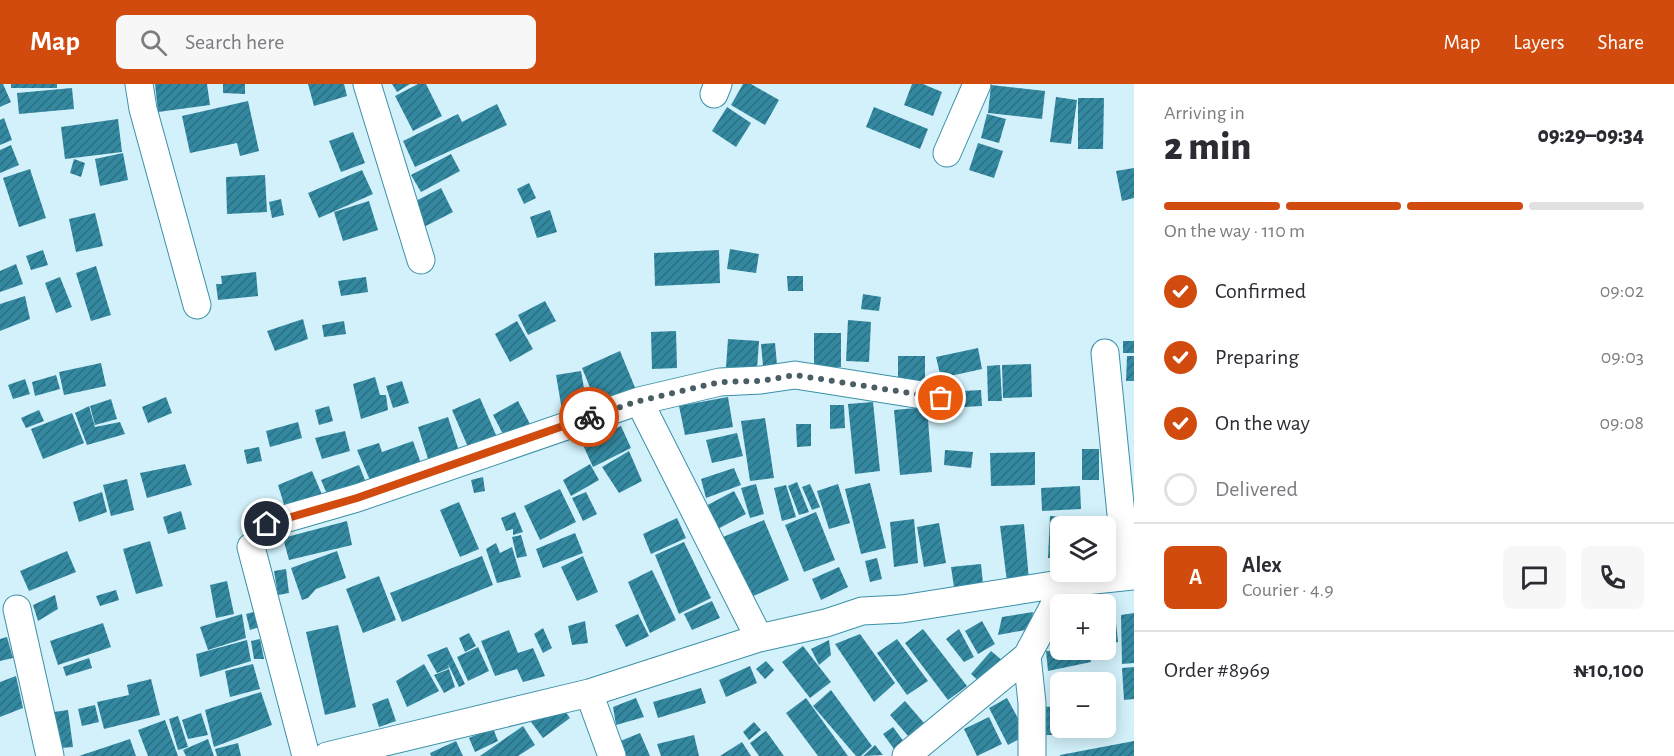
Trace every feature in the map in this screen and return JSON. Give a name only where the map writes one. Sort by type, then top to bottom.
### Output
[{"type":"street","points":[[139,84],[143,109],[197,305]]},
{"type":"street","points":[[367,84],[421,260]]},
{"type":"street","points":[[947,153],[977,84]]},
{"type":"street","points":[[327,756],[383,750],[589,693],[759,638],[826,623],[862,611],[902,609],[1066,583],[1131,576],[1105,353]]},
{"type":"street","points":[[267,524],[357,498],[639,401],[720,382],[761,381],[795,375],[941,398]]},
{"type":"street","points":[[639,401],[759,638]]},
{"type":"street","points":[[251,548],[306,756]]},
{"type":"street","points":[[906,756],[1027,656],[1066,583]]},
{"type":"street","points":[[16,609],[50,756]]},
{"type":"street","points":[[1027,656],[1032,703],[1032,756]]},
{"type":"street","points":[[589,693],[612,756]]},
{"type":"building","points":[[0,84],[3,84],[11,102],[0,107]]},
{"type":"building","points":[[11,84],[57,84],[57,88],[11,88]]},
{"type":"building","points":[[155,84],[207,84],[210,105],[158,112]]},
{"type":"building","points":[[223,84],[245,84],[245,94],[223,93]]},
{"type":"building","points":[[308,84],[344,84],[347,96],[314,106]]},
{"type":"building","points":[[392,84],[410,84],[397,92]]},
{"type":"building","points":[[418,84],[426,84],[442,116],[413,131],[395,96]]},
{"type":"building","points":[[743,84],[751,84],[779,100],[765,125],[731,105]]},
{"type":"building","points":[[912,84],[923,84],[942,92],[933,116],[904,105]]},
{"type":"building","points":[[991,85],[1045,91],[1042,119],[988,113]]},
{"type":"building","points":[[72,88],[74,109],[19,114],[17,93]]},
{"type":"building","points":[[1056,97],[1077,100],[1071,144],[1050,142]]},
{"type":"building","points":[[1078,98],[1104,98],[1103,149],[1078,149]]},
{"type":"building","points":[[248,101],[259,151],[240,156],[237,143],[190,153],[182,116]]},
{"type":"building","points":[[497,104],[507,125],[415,167],[403,141],[458,114],[462,122]]},
{"type":"building","points":[[727,107],[751,123],[736,147],[712,131]]},
{"type":"building","points":[[874,107],[928,129],[920,149],[866,127]]},
{"type":"building","points":[[987,114],[1006,119],[999,143],[981,138]]},
{"type":"building","points":[[4,118],[12,140],[0,145],[0,120]]},
{"type":"building","points":[[118,119],[122,152],[65,159],[61,127]]},
{"type":"building","points":[[353,132],[365,163],[341,172],[329,141]]},
{"type":"building","points":[[978,143],[1003,151],[994,178],[969,170]]},
{"type":"building","points":[[11,145],[19,165],[0,173],[0,150]]},
{"type":"building","points":[[123,153],[128,180],[100,186],[95,159]]},
{"type":"building","points":[[451,154],[460,171],[421,192],[411,175]]},
{"type":"building","points":[[74,159],[85,163],[81,177],[70,173]]},
{"type":"building","points":[[1134,168],[1134,198],[1122,201],[1116,171]]},
{"type":"building","points":[[30,169],[46,218],[19,227],[3,178]]},
{"type":"building","points":[[362,170],[373,194],[319,218],[308,193]]},
{"type":"building","points":[[265,175],[267,212],[227,214],[226,177]]},
{"type":"building","points":[[529,183],[536,198],[524,204],[517,189]]},
{"type":"building","points":[[441,188],[453,212],[418,230],[406,206]]},
{"type":"building","points":[[281,199],[284,215],[272,218],[269,202]]},
{"type":"building","points":[[369,201],[378,230],[343,241],[334,212]]},
{"type":"building","points":[[550,210],[557,232],[537,238],[530,217]]},
{"type":"building","points":[[95,213],[103,246],[76,252],[69,219]]},
{"type":"building","points":[[730,249],[759,254],[756,273],[727,269]]},
{"type":"building","points":[[43,250],[48,265],[31,270],[26,256]]},
{"type":"building","points":[[719,250],[720,283],[655,286],[654,253]]},
{"type":"building","points":[[16,264],[23,284],[0,292],[0,271]]},
{"type":"building","points":[[96,266],[111,315],[91,321],[76,273]]},
{"type":"building","points":[[256,272],[258,296],[218,300],[216,284],[222,284],[221,276]]},
{"type":"building","points":[[787,276],[803,276],[803,291],[788,291]]},
{"type":"building","points":[[60,277],[72,307],[56,313],[45,283]]},
{"type":"building","points":[[366,277],[368,292],[341,296],[338,281]]},
{"type":"building","points":[[863,294],[881,297],[879,311],[861,309]]},
{"type":"building","points":[[25,296],[30,319],[0,331],[0,304]]},
{"type":"building","points":[[545,301],[556,321],[528,335],[518,315]]},
{"type":"building","points":[[303,319],[308,339],[275,351],[267,331]]},
{"type":"building","points":[[848,320],[871,322],[869,362],[846,361]]},
{"type":"building","points":[[344,321],[346,334],[324,337],[322,325]]},
{"type":"building","points":[[517,321],[533,349],[510,362],[495,334]]},
{"type":"building","points":[[676,331],[677,368],[652,369],[651,332]]},
{"type":"building","points":[[814,333],[841,333],[841,367],[814,367]]},
{"type":"building","points":[[728,339],[759,341],[757,369],[726,367]]},
{"type":"building","points":[[1123,341],[1134,341],[1134,353],[1123,353]]},
{"type":"building","points":[[775,343],[777,365],[763,366],[761,344]]},
{"type":"building","points":[[978,348],[982,369],[941,378],[936,357]]},
{"type":"building","points":[[620,351],[636,390],[598,407],[582,368]]},
{"type":"building","points":[[898,356],[925,356],[925,380],[898,380]]},
{"type":"building","points":[[1127,356],[1134,356],[1134,381],[1126,381]]},
{"type":"building","points":[[101,363],[106,386],[64,395],[59,372]]},
{"type":"building","points":[[1031,364],[1032,397],[1003,398],[1002,365]]},
{"type":"building","points":[[1000,365],[1002,401],[988,401],[987,366]]},
{"type":"building","points":[[581,371],[588,411],[563,416],[556,375]]},
{"type":"building","points":[[56,375],[60,389],[35,396],[32,382]]},
{"type":"building","points":[[375,377],[380,395],[386,395],[388,410],[361,419],[353,384]]},
{"type":"building","points":[[25,379],[30,394],[13,399],[8,385]]},
{"type":"building","points":[[402,381],[409,403],[393,408],[386,386]]},
{"type":"building","points":[[981,390],[982,406],[946,408],[945,392]]},
{"type":"building","points":[[166,397],[172,413],[148,423],[142,407]]},
{"type":"building","points":[[728,397],[733,427],[685,435],[679,406]]},
{"type":"building","points":[[480,398],[496,435],[468,447],[452,410]]},
{"type":"building","points":[[111,399],[117,419],[95,425],[90,406]]},
{"type":"building","points":[[518,401],[531,426],[506,440],[493,415]]},
{"type":"building","points":[[873,402],[880,471],[855,474],[848,404]]},
{"type":"building","points":[[830,405],[844,405],[845,428],[830,429]]},
{"type":"building","points":[[89,406],[95,427],[120,422],[125,434],[87,445],[75,413]]},
{"type":"building","points":[[329,406],[333,421],[319,425],[315,410]]},
{"type":"building","points":[[927,407],[932,472],[900,475],[894,410]]},
{"type":"building","points":[[39,410],[44,421],[26,428],[21,418]]},
{"type":"building","points":[[72,413],[84,443],[43,459],[31,429]]},
{"type":"building","points":[[448,417],[460,454],[430,465],[418,427]]},
{"type":"building","points":[[765,418],[774,478],[750,481],[741,421]]},
{"type":"building","points":[[298,422],[302,438],[270,447],[266,431]]},
{"type":"building","points":[[796,424],[811,424],[811,446],[797,447]]},
{"type":"building","points":[[621,426],[631,448],[593,467],[583,445]]},
{"type":"building","points":[[345,431],[350,451],[322,459],[315,438]]},
{"type":"building","points":[[737,433],[743,456],[712,463],[706,440]]},
{"type":"building","points":[[413,441],[424,472],[372,485],[357,450],[379,443],[382,452]]},
{"type":"building","points":[[259,447],[262,461],[247,464],[244,450]]},
{"type":"building","points":[[1082,449],[1099,449],[1099,480],[1082,480]]},
{"type":"building","points":[[945,450],[973,452],[971,468],[944,465]]},
{"type":"building","points":[[629,451],[642,481],[619,493],[602,467]]},
{"type":"building","points":[[1035,452],[1035,485],[991,486],[990,453]]},
{"type":"building","points":[[185,464],[192,485],[147,498],[140,473]]},
{"type":"building","points":[[590,464],[599,480],[571,496],[563,480]]},
{"type":"building","points":[[359,465],[367,485],[330,501],[321,480]]},
{"type":"building","points":[[734,468],[741,485],[706,498],[701,479]]},
{"type":"building","points":[[312,471],[323,497],[287,514],[278,485]]},
{"type":"building","points":[[483,477],[485,491],[474,493],[471,480]]},
{"type":"building","points":[[127,479],[134,510],[111,516],[103,485]]},
{"type":"building","points":[[797,482],[809,512],[799,515],[788,486]]},
{"type":"building","points":[[870,483],[886,548],[861,554],[845,489]]},
{"type":"building","points":[[756,484],[764,514],[750,518],[741,488]]},
{"type":"building","points":[[810,484],[820,507],[812,510],[802,487]]},
{"type":"building","points":[[838,484],[850,523],[829,529],[817,491]]},
{"type":"building","points":[[786,485],[796,517],[782,521],[774,488]]},
{"type":"building","points":[[1080,486],[1081,509],[1042,511],[1041,488]]},
{"type":"building","points":[[560,489],[576,522],[540,540],[524,506]]},
{"type":"building","points":[[734,491],[746,514],[714,531],[702,508]]},
{"type":"building","points":[[102,492],[107,512],[79,522],[73,502]]},
{"type":"building","points":[[586,492],[597,514],[583,521],[572,498]]},
{"type":"building","points":[[273,501],[278,514],[266,519],[261,506]]},
{"type":"building","points":[[459,502],[479,549],[460,557],[440,510]]},
{"type":"building","points":[[181,511],[186,529],[168,534],[163,517]]},
{"type":"building","points":[[515,512],[523,532],[513,535],[513,529],[506,531],[501,518]]},
{"type":"building","points":[[816,512],[835,560],[804,572],[785,525]]},
{"type":"building","points":[[1050,516],[1050,558],[1048,558]]},
{"type":"building","points":[[677,518],[686,538],[651,554],[643,534]]},
{"type":"building","points":[[914,519],[918,563],[894,567],[890,522]]},
{"type":"building","points":[[764,520],[789,580],[749,598],[723,537]]},
{"type":"building","points":[[347,521],[352,545],[289,560],[283,538]]},
{"type":"building","points":[[939,523],[946,563],[924,567],[917,527]]},
{"type":"building","points":[[1024,524],[1029,580],[1007,582],[1000,526]]},
{"type":"building","points":[[575,533],[583,553],[543,568],[536,549]]},
{"type":"building","points":[[521,535],[527,556],[517,558],[512,537]]},
{"type":"building","points":[[150,541],[163,586],[136,594],[123,549]]},
{"type":"building","points":[[684,542],[711,598],[679,614],[655,555]]},
{"type":"building","points":[[496,543],[500,553],[512,547],[521,577],[497,583],[486,549]]},
{"type":"building","points":[[67,551],[76,572],[29,591],[20,571]]},
{"type":"building","points":[[337,551],[346,578],[316,589],[308,598],[302,600],[291,568]]},
{"type":"building","points":[[482,556],[493,585],[402,622],[390,593]]},
{"type":"building","points":[[583,556],[598,592],[577,601],[561,567]]},
{"type":"building","points":[[877,558],[882,579],[870,582],[865,561]]},
{"type":"building","points":[[981,564],[983,584],[954,587],[951,567]]},
{"type":"building","points":[[839,567],[848,587],[821,600],[812,579]]},
{"type":"building","points":[[286,569],[289,593],[278,595],[274,571]]},
{"type":"building","points":[[652,570],[676,620],[650,633],[628,582]]},
{"type":"building","points":[[379,576],[396,620],[363,633],[346,589]]},
{"type":"building","points":[[227,581],[234,614],[216,618],[210,585]]},
{"type":"building","points":[[116,590],[119,600],[100,606],[96,596]]},
{"type":"building","points":[[55,595],[58,609],[38,621],[33,605]]},
{"type":"building","points":[[712,601],[720,618],[692,630],[684,614]]},
{"type":"building","points":[[257,611],[262,626],[250,630],[246,614]]},
{"type":"building","points":[[1033,612],[1031,629],[998,635],[1002,617]]},
{"type":"building","points":[[1134,613],[1134,663],[1122,664],[1121,615]]},
{"type":"building","points":[[242,614],[246,638],[208,650],[200,627]]},
{"type":"building","points":[[638,614],[649,636],[626,647],[615,625]]},
{"type":"building","points":[[585,621],[588,643],[572,645],[568,626]]},
{"type":"building","points":[[982,621],[995,644],[978,654],[965,631]]},
{"type":"building","points":[[103,623],[111,647],[58,665],[50,641]]},
{"type":"building","points":[[338,625],[356,707],[325,715],[306,632]]},
{"type":"building","points":[[543,628],[552,648],[543,653],[534,634]]},
{"type":"building","points":[[923,629],[967,686],[948,700],[905,643]]},
{"type":"building","points":[[959,629],[974,657],[964,662],[946,639]]},
{"type":"building","points":[[509,630],[518,653],[533,648],[545,676],[523,682],[517,669],[495,676],[481,641]]},
{"type":"building","points":[[469,633],[476,646],[465,652],[459,638]]},
{"type":"building","points":[[860,634],[895,683],[874,702],[835,644]]},
{"type":"building","points":[[7,637],[13,658],[0,661],[0,639]]},
{"type":"building","points":[[260,639],[264,659],[254,659],[251,641]]},
{"type":"building","points":[[897,639],[928,681],[907,695],[877,653]]},
{"type":"building","points":[[247,640],[251,661],[200,677],[196,654]]},
{"type":"building","points":[[829,640],[831,655],[819,665],[811,649]]},
{"type":"building","points":[[803,646],[831,682],[810,698],[782,662]]},
{"type":"building","points":[[447,647],[465,684],[459,687],[448,664],[449,668],[437,673],[427,655]]},
{"type":"building","points":[[478,647],[489,671],[468,681],[457,657]]},
{"type":"building","points":[[991,651],[1003,661],[982,684],[971,674]]},
{"type":"building","points":[[1046,651],[1050,651],[1050,660],[1091,660],[1091,662],[1048,671]]},
{"type":"building","points":[[89,658],[92,668],[66,676],[63,667]]},
{"type":"building","points":[[766,661],[774,670],[765,679],[756,669]]},
{"type":"building","points":[[253,664],[260,689],[230,697],[225,671]]},
{"type":"building","points":[[424,664],[439,691],[407,707],[396,681]]},
{"type":"building","points":[[750,666],[757,683],[726,697],[719,680]]},
{"type":"building","points":[[1134,667],[1134,699],[1124,700],[1122,668]]},
{"type":"building","points":[[449,669],[455,687],[444,693],[434,675]]},
{"type":"building","points":[[16,676],[23,708],[0,717],[0,682]]},
{"type":"building","points":[[151,679],[160,715],[104,729],[97,702],[129,695],[127,685]]},
{"type":"building","points":[[701,688],[706,703],[658,718],[653,702]]},
{"type":"building","points":[[831,690],[872,746],[861,756],[856,756],[813,706]]},
{"type":"building","points":[[261,692],[272,725],[214,747],[205,710]]},
{"type":"building","points":[[388,698],[396,721],[379,727],[372,704]]},
{"type":"building","points":[[636,698],[644,717],[616,725],[613,707]]},
{"type":"building","points":[[806,698],[848,756],[818,756],[786,713]]},
{"type":"building","points":[[1007,698],[1027,735],[1008,745],[989,708]]},
{"type":"building","points":[[905,701],[924,723],[908,736],[890,715]]},
{"type":"building","points":[[558,702],[570,718],[543,738],[531,722]]},
{"type":"building","points":[[95,705],[99,722],[82,726],[78,709]]},
{"type":"building","points":[[1043,707],[1050,707],[1050,735],[1044,735]]},
{"type":"building","points":[[68,710],[73,747],[60,748],[54,712]]},
{"type":"building","points":[[201,713],[208,735],[188,739],[182,720]]},
{"type":"building","points":[[178,716],[188,747],[178,750],[169,719]]},
{"type":"building","points":[[989,717],[1002,744],[977,756],[964,729]]},
{"type":"building","points":[[165,720],[178,756],[148,756],[138,730]]},
{"type":"building","points":[[754,722],[761,730],[749,740],[743,732]]},
{"type":"building","points":[[523,726],[535,745],[518,756],[480,756]]},
{"type":"building","points":[[893,727],[907,746],[897,753],[883,734]]},
{"type":"building","points":[[493,728],[498,741],[475,752],[469,738]]},
{"type":"building","points":[[766,731],[784,756],[759,756],[750,743]]},
{"type":"building","points":[[640,733],[650,756],[623,756],[618,742]]},
{"type":"building","points":[[694,735],[699,756],[661,756],[657,744]]},
{"type":"building","points":[[130,739],[136,756],[79,756]]},
{"type":"building","points":[[208,739],[214,756],[186,756],[183,750]]},
{"type":"building","points":[[456,741],[463,756],[431,756],[430,753]]},
{"type":"building","points":[[1134,741],[1134,756],[1060,756],[1060,755]]},
{"type":"building","points":[[742,742],[751,756],[720,756]]},
{"type":"building","points":[[238,743],[241,756],[217,756],[215,749]]},
{"type":"building","points":[[875,745],[883,755],[863,756]]},
{"type":"way so far","points":[[589,417],[639,401],[720,382],[761,381],[795,375],[941,398]]},
{"type":"route","points":[[267,524],[357,498],[589,417]]}]
